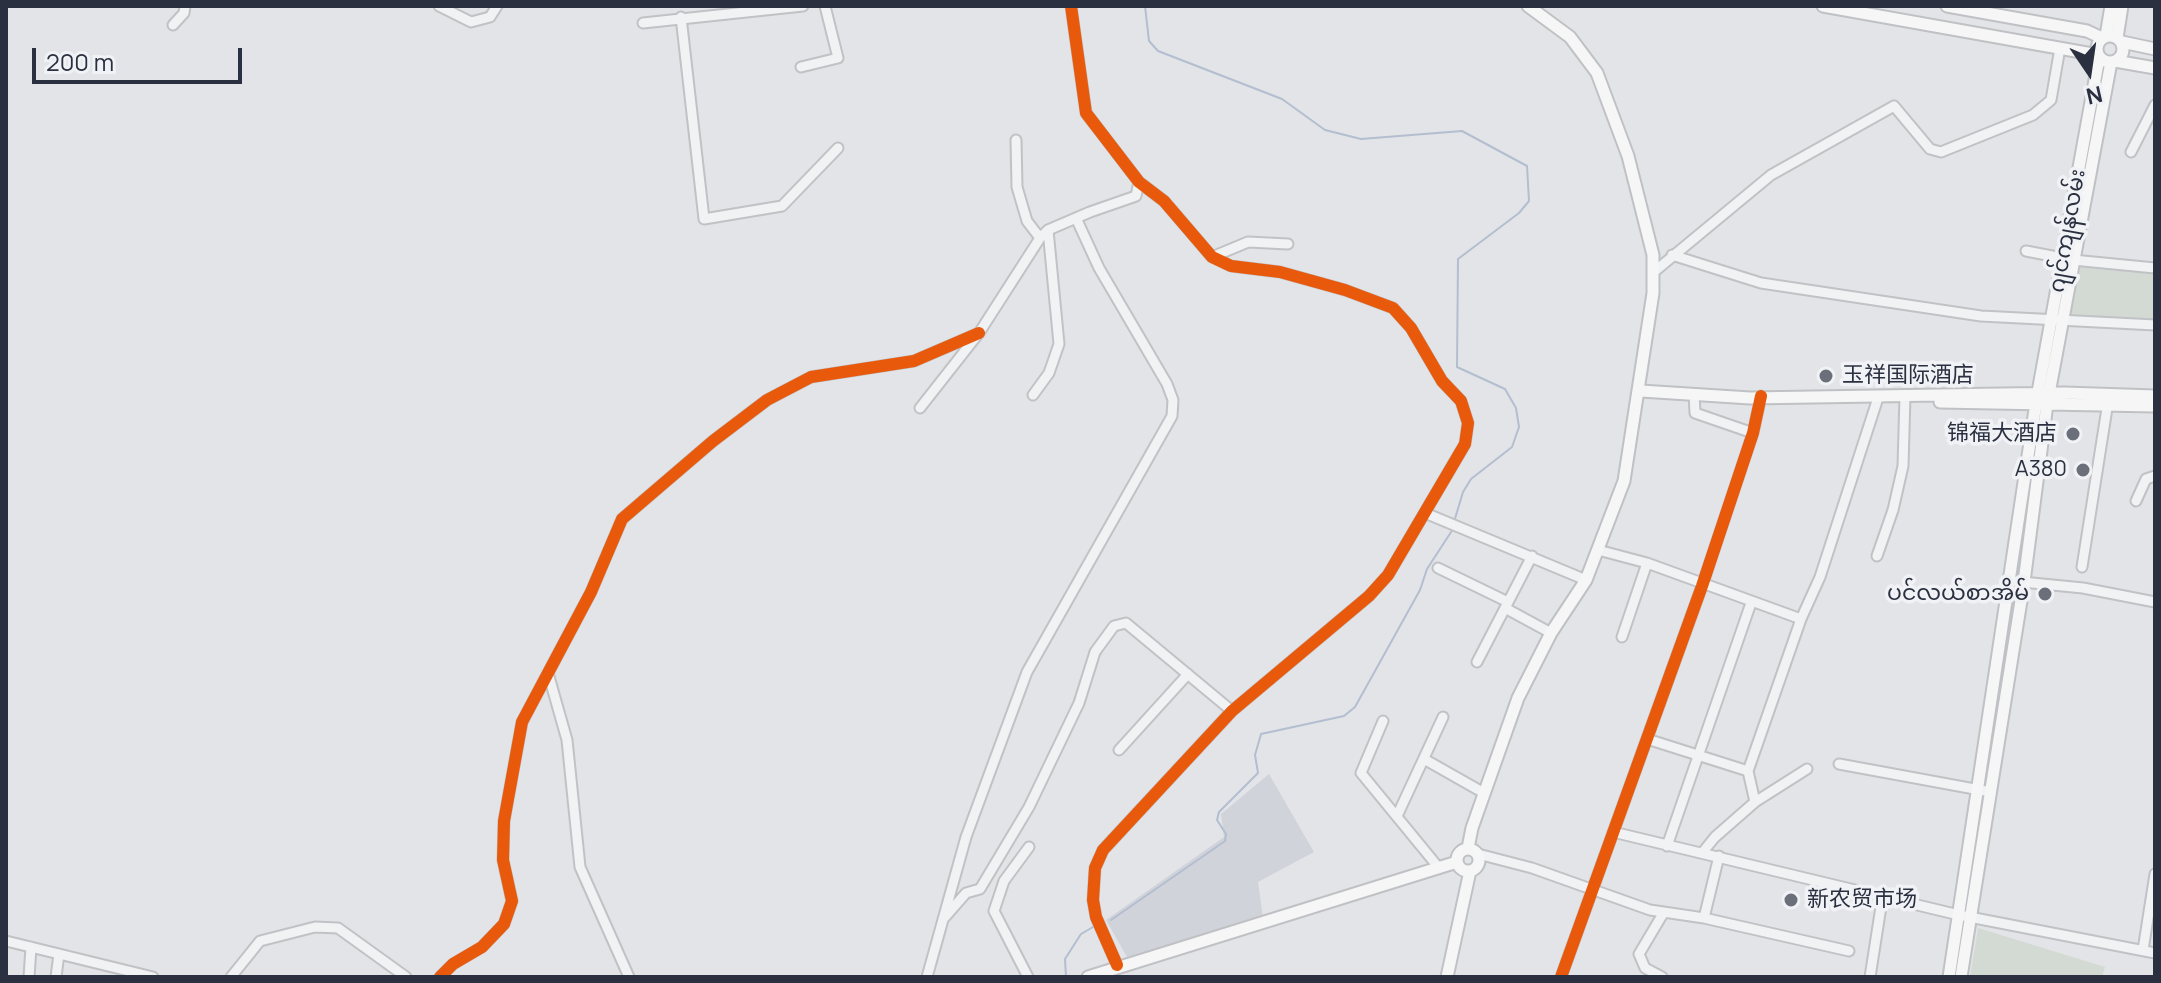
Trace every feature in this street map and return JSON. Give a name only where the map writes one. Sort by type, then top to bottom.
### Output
[{"type":"main road","points":[[1447,977],[1470,871],[1477,866],[1473,851],[1484,793],[1518,698],[1551,633],[1586,580],[1624,481],[1641,391],[1655,271],[1628,156],[1597,73],[1570,37],[1528,6]]},
{"type":"main road","points":[[1823,6],[2155,68]]},
{"type":"main road","points":[[1947,6],[2087,31],[2155,49]]},
{"type":"main road","points":[[2106,59],[2123,51],[2111,38],[2111,6]]},
{"type":"main road","points":[[2106,59],[2097,45],[2111,38],[2122,6]]},
{"type":"main road","name":"ဂျင်ကျန်လမ်း","points":[[1965,916],[2018,581],[2043,399],[2106,59]]},
{"type":"main road","points":[[1641,391],[1757,398],[1906,399]]},
{"type":"main road","points":[[1757,398],[2108,400],[2155,396]]},
{"type":"main road","points":[[2108,400],[2155,406]]},
{"type":"main road","points":[[1457,862],[1460,852],[1473,851]]},
{"type":"main road","points":[[1088,977],[1117,965],[1457,862]]},
{"type":"main road","points":[[1457,862],[1462,869],[1470,871]]},
{"type":"main road","points":[[1949,977],[1965,916]]},
{"type":"main road","points":[[1961,977],[1965,916]]},
{"type":"street","points":[[173,25],[184,13],[185,6]]},
{"type":"street","points":[[439,6],[471,22],[490,17],[497,6]]},
{"type":"street","points":[[643,23],[803,6]]},
{"type":"street","points":[[801,67],[838,58],[825,6]]},
{"type":"street","points":[[1071,6],[1086,113],[1139,182],[1164,201],[1212,257],[1231,266],[1280,272],[1383,303],[1403,318],[1442,381],[1461,401],[1468,423],[1465,444],[1388,575],[1369,596],[1232,711],[1103,850],[1095,868],[1093,900],[1096,917],[1117,965]]},
{"type":"street","points":[[681,17],[704,219],[782,206],[838,148]]},
{"type":"street","points":[[1655,271],[1771,175],[1894,106],[1930,149],[1941,152],[2033,115],[2051,100],[2060,48]]},
{"type":"street","points":[[2131,152],[2155,105]]},
{"type":"street","points":[[1016,140],[1017,187],[1027,221],[1040,238]]},
{"type":"street","points":[[920,408],[979,333],[1040,238],[1048,230],[1136,196],[1139,182]]},
{"type":"street","points":[[927,977],[966,837],[1027,672],[1172,416],[1173,400],[1167,384],[1099,268],[1076,218]]},
{"type":"street","points":[[1033,395],[1049,373],[1059,344],[1048,230]]},
{"type":"street","points":[[1212,257],[1248,242],[1288,244]]},
{"type":"street","points":[[2026,251],[2068,259],[2155,268]]},
{"type":"street","points":[[1672,255],[1761,283],[1981,316],[2155,325]]},
{"type":"street","points":[[440,977],[453,964],[482,947],[504,924],[512,901],[503,860],[511,771],[522,722],[591,592],[622,519],[713,441],[767,400],[811,377],[914,361],[979,333]]},
{"type":"street","points":[[1694,394],[1695,413],[1753,433]]},
{"type":"street","points":[[1561,977],[1702,586],[1753,433],[1757,398]]},
{"type":"street","points":[[1877,556],[1893,510],[1903,466],[1906,399]]},
{"type":"street","points":[[2082,567],[2108,400]]},
{"type":"street","points":[[1755,802],[1747,781],[1748,771],[1801,619],[1820,577],[1877,401]]},
{"type":"street","points":[[2136,501],[2146,479],[2155,476]]},
{"type":"street","points":[[1425,513],[1586,580]]},
{"type":"street","points":[[1598,550],[1647,563],[1702,586],[1801,619]]},
{"type":"street","points":[[1477,662],[1532,556]]},
{"type":"street","points":[[1622,637],[1647,563]]},
{"type":"street","points":[[1438,568],[1551,633]]},
{"type":"street","points":[[2018,581],[2155,602]]},
{"type":"street","points":[[1667,846],[1701,756],[1751,603]]},
{"type":"street","points":[[942,921],[957,901],[980,889],[1029,807],[1079,703],[1095,652],[1114,626],[1126,623],[1232,711]]},
{"type":"street","points":[[548,673],[567,740],[580,867],[629,977]]},
{"type":"street","points":[[1119,750],[1188,674]]},
{"type":"street","points":[[1397,816],[1443,717]]},
{"type":"street","points":[[1383,721],[1361,773],[1439,868]]},
{"type":"street","points":[[1647,739],[1748,771]]},
{"type":"street","points":[[1424,759],[1484,793]]},
{"type":"street","points":[[1839,764],[1986,791]]},
{"type":"street","points":[[1702,853],[1715,837],[1755,802],[1807,769]]},
{"type":"street","points":[[1613,832],[1965,916],[2155,953]]},
{"type":"street","points":[[1028,977],[994,911],[1004,881],[1029,847]]},
{"type":"street","points":[[1473,851],[1664,912],[1849,951]]},
{"type":"street","points":[[1704,918],[1719,856]]},
{"type":"street","points":[[2143,950],[2155,874]]},
{"type":"street","points":[[1870,977],[1883,894]]},
{"type":"street","points":[[1659,976],[1643,967],[1640,950],[1664,912]]},
{"type":"street","points":[[231,977],[260,941],[315,927],[338,928],[406,977]]},
{"type":"street","points":[[6,941],[153,977]]},
{"type":"street","points":[[29,977],[31,947]]},
{"type":"street","points":[[56,977],[59,954]]},
{"type":"street","points":[[103,977],[105,966]]},
{"type":"shaded area","points":[[2080,267],[2155,273],[2155,321],[2069,318]]},
{"type":"shaded area","points":[[1269,774],[1314,852],[1258,882],[1263,918],[1127,957],[1106,920],[1224,837],[1221,814]]},
{"type":"shaded area","points":[[1978,928],[2105,967],[2102,977],[1970,977]]},
{"type":"waterway","points":[[1145,6],[1149,41],[1158,51],[1282,99],[1325,130],[1361,139],[1462,131],[1527,166],[1529,201],[1519,213],[1458,259],[1457,367],[1505,389],[1516,408],[1519,427],[1512,447],[1471,479],[1463,492],[1454,522]]},
{"type":"waterway","points":[[1111,920],[1225,841],[1226,834],[1217,820],[1219,812],[1258,773],[1255,755],[1261,734],[1344,716],[1355,707],[1420,590],[1427,569],[1453,529]]},
{"type":"waterway","points":[[1066,977],[1065,959],[1081,934],[1093,927]]},
{"type":"cycle path","points":[[1071,6],[1086,113],[1139,182],[1164,201],[1212,257],[1231,266],[1280,272],[1345,290],[1393,308],[1411,328],[1442,381],[1461,401],[1468,423],[1465,444],[1388,575],[1369,596],[1232,711],[1103,850],[1095,868],[1093,900],[1096,917],[1117,965]]},
{"type":"cycle path","points":[[440,977],[453,964],[482,947],[504,924],[512,901],[503,860],[504,821],[522,722],[591,592],[622,519],[713,441],[767,400],[811,377],[914,361],[979,333]]},
{"type":"cycle path","points":[[1561,977],[1702,586],[1753,433],[1761,396]]},
{"type":"place","name":"玉祥国际酒店","points":[[1826,376]]},
{"type":"place","name":"锦福大酒店","points":[[2073,434]]},
{"type":"place","name":"A380","points":[[2083,470]]},
{"type":"place","name":"ပင်လယ်စာအိမ်","points":[[2045,594]]},
{"type":"place","name":"新农贸市场","points":[[1791,900]]}]
